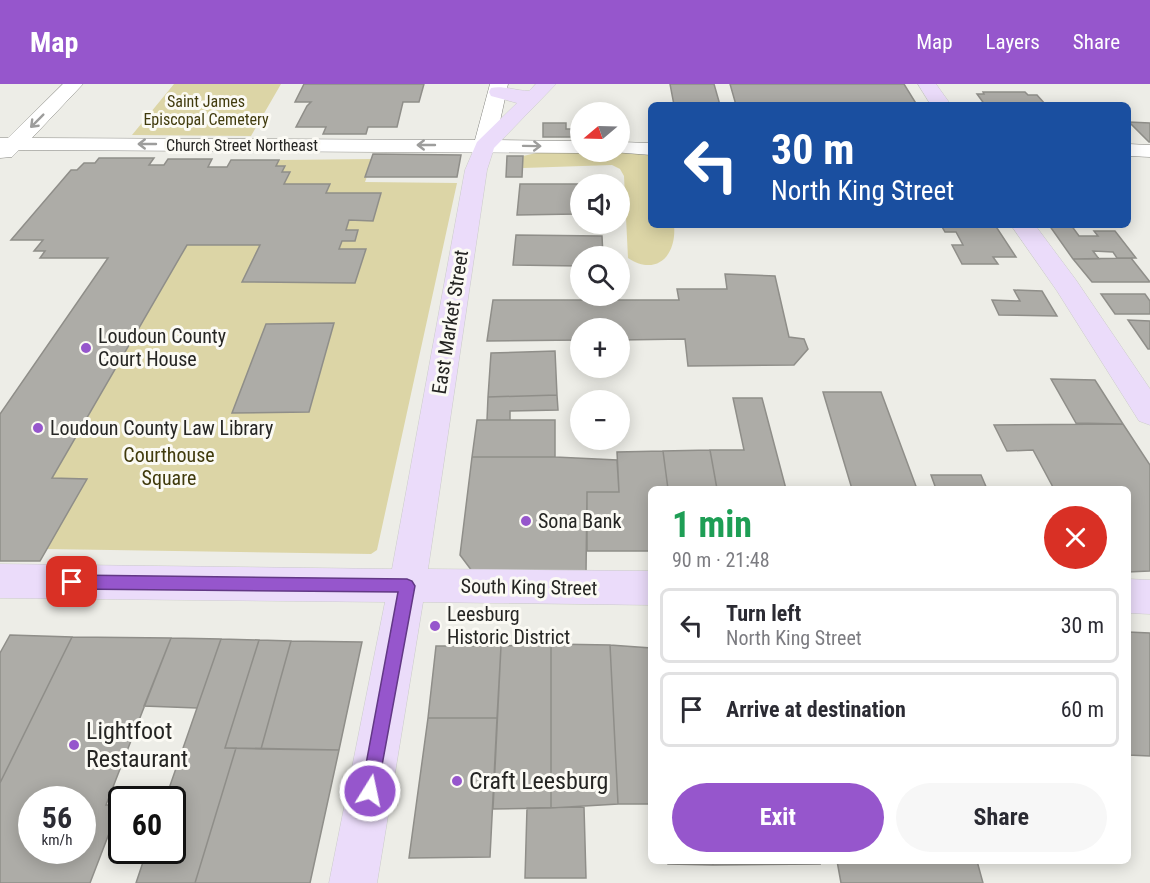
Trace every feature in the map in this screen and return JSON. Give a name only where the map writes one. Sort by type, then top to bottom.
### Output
[{"type":"main road","points":[[927,84],[939,102]]},
{"type":"main road","points":[[498,88],[515,97],[541,91]]},
{"type":"main road","name":"East Market Street","points":[[353,883],[407,586],[474,180],[484,146],[541,91]]},
{"type":"main road","points":[[1025,228],[1067,286],[1150,413]]},
{"type":"main road","name":"South King Street","points":[[0,581],[648,588]]},
{"type":"main road","points":[[1131,596],[1150,597]]},
{"type":"street","points":[[0,159],[7,144],[74,84]]},
{"type":"street","points":[[484,146],[498,88]]},
{"type":"street","name":"Church Street Northeast","points":[[7,144],[570,147]]},
{"type":"street","points":[[630,148],[648,149]]},
{"type":"street","points":[[1131,150],[1150,151]]},
{"type":"green space","name":"Saint James Episcopal Cemetery","points":[[174,84],[281,84],[251,136],[132,135]]},
{"type":"green space","points":[[541,152],[570,152],[570,162],[630,162],[630,153],[648,153],[648,228],[674,228],[672,245],[668,254],[656,264],[648,265],[630,259],[627,234],[630,234],[630,174],[623,174],[620,169],[612,165],[523,168],[523,156]]},
{"type":"green space","name":"Courthouse Square","points":[[373,159],[365,182],[457,183],[377,550],[371,554],[46,549],[86,479],[52,478],[187,245],[260,245],[243,282],[355,283],[339,249],[342,241],[355,241],[358,231],[346,230],[349,220],[373,220],[381,193],[326,193],[330,184],[284,184],[290,173],[282,172],[284,166],[276,166],[279,160]],"holes":[[[334,323],[309,412],[233,413],[266,324]]]},
{"type":"building","points":[[304,84],[424,84],[419,102],[403,102],[397,127],[368,127],[366,134],[323,134],[326,127],[296,127],[311,102],[295,102]]},
{"type":"building","points":[[670,84],[714,84],[719,102],[673,102]]},
{"type":"building","points":[[730,84],[904,84],[915,102],[735,102]]},
{"type":"building","points":[[983,92],[1025,92],[1028,95],[1037,95],[1043,102],[983,102],[977,94],[984,94]]},
{"type":"building","points":[[1131,122],[1150,123],[1149,142],[1131,124]]},
{"type":"building","points":[[543,123],[566,123],[566,129],[570,129],[570,137],[543,137]]},
{"type":"building","points":[[373,154],[461,155],[457,177],[365,177]]},
{"type":"building","points":[[507,156],[523,156],[522,177],[506,177]]},
{"type":"building","name":"Loudoun County Court House","points":[[99,158],[154,158],[149,165],[164,165],[168,159],[212,159],[208,167],[227,167],[231,160],[279,160],[276,166],[285,166],[282,172],[290,172],[284,184],[330,184],[326,193],[381,193],[373,221],[349,220],[346,230],[358,230],[355,241],[342,241],[339,249],[366,249],[355,283],[242,282],[260,245],[187,245],[52,478],[87,479],[40,561],[0,561],[0,414],[108,258],[40,258],[45,251],[34,251],[43,240],[11,240],[71,170],[77,170],[84,163],[95,163]]},
{"type":"building","points":[[520,184],[570,184],[570,214],[517,215]]},
{"type":"building","points":[[943,228],[997,228],[1016,257],[993,257],[998,264],[962,264],[952,245],[963,245],[956,232],[945,232]]},
{"type":"building","points":[[1051,228],[1073,228],[1079,236],[1098,236],[1094,231],[1115,231],[1136,258],[1117,258],[1113,252],[1093,251],[1099,259],[1073,259]]},
{"type":"building","points":[[516,235],[602,236],[602,246],[570,246],[570,266],[513,265]]},
{"type":"building","points":[[1131,258],[1150,282],[1092,282],[1073,259]]},
{"type":"building","points":[[725,274],[775,276],[789,337],[804,339],[808,349],[794,365],[688,366],[685,339],[630,340],[630,318],[570,318],[570,340],[487,341],[493,300],[570,300],[570,306],[630,306],[630,300],[679,300],[677,289],[727,289]]},
{"type":"building","points":[[1014,290],[1042,291],[1057,316],[999,315],[992,300],[1020,301]]},
{"type":"building","points":[[1101,294],[1145,294],[1150,301],[1150,314],[1115,314]]},
{"type":"building","points":[[1128,320],[1150,321],[1150,349],[1148,349]]},
{"type":"building","points":[[334,323],[309,412],[232,413],[266,324]]},
{"type":"building","points":[[555,351],[557,395],[488,397],[491,353]]},
{"type":"building","points":[[1051,379],[1095,380],[1123,424],[1076,423]]},
{"type":"building","points":[[823,392],[881,392],[916,486],[851,486]]},
{"type":"building","points":[[557,395],[558,410],[510,411],[510,420],[487,420],[488,397]]},
{"type":"building","points":[[733,398],[762,398],[785,486],[716,486],[710,450],[744,450]]},
{"type":"building","points":[[477,420],[555,420],[555,457],[472,457]]},
{"type":"building","points":[[1123,424],[1150,465],[1150,571],[1131,572],[1131,486],[1052,486],[1033,450],[1007,451],[994,425]]},
{"type":"building","points":[[710,450],[716,486],[668,486],[663,451]]},
{"type":"building","points":[[663,451],[668,486],[648,486],[648,551],[587,551],[587,492],[619,492],[617,452]]},
{"type":"building","name":"Sona Bank","points":[[472,457],[617,460],[619,492],[587,492],[586,573],[472,571],[460,555]]},
{"type":"building","points":[[931,475],[981,475],[986,486],[935,486]]},
{"type":"building","points":[[1131,632],[1150,633],[1150,756],[1131,755]]},
{"type":"building","points":[[10,635],[72,637],[0,783],[0,653]]},
{"type":"building","name":"Lightfoot Restaurant","points":[[72,637],[171,638],[113,786],[108,786],[106,805],[108,805],[108,836],[90,883],[0,883],[0,783]]},
{"type":"building","points":[[171,638],[221,639],[197,708],[144,706]]},
{"type":"building","points":[[221,639],[259,640],[225,748],[236,748],[195,883],[136,883],[142,864],[186,864],[186,786],[170,786]]},
{"type":"building","points":[[259,640],[291,641],[261,749],[225,748]]},
{"type":"building","points":[[291,641],[362,642],[339,750],[261,749]]},
{"type":"building","points":[[551,644],[610,645],[618,804],[551,808]]},
{"type":"building","points":[[551,644],[551,808],[493,809],[501,646]]},
{"type":"building","points":[[610,645],[648,648],[648,804],[618,804]]},
{"type":"building","points":[[436,646],[501,646],[497,718],[428,718]]},
{"type":"building","points":[[428,718],[497,718],[490,857],[409,858]]},
{"type":"building","points":[[236,748],[339,750],[310,883],[195,883]]},
{"type":"building","points":[[584,807],[586,878],[525,878],[527,808]]},
{"type":"building","points":[[713,864],[820,864],[713,865]]},
{"type":"building","points":[[838,864],[978,864],[983,883],[841,883]]},
{"type":"place","name":"Loudoun County Court House","points":[[86,348]]},
{"type":"place","name":"Loudoun County Law Library","points":[[38,428]]},
{"type":"place","name":"Sona Bank","points":[[526,521]]},
{"type":"place","name":"Leesburg Historic District","points":[[435,626]]},
{"type":"place","name":"Lightfoot Restaurant","points":[[74,745]]},
{"type":"place","name":"Craft Leesburg","points":[[457,781]]},
{"type":"route","points":[[72,582],[407,586],[370,791]]}]
